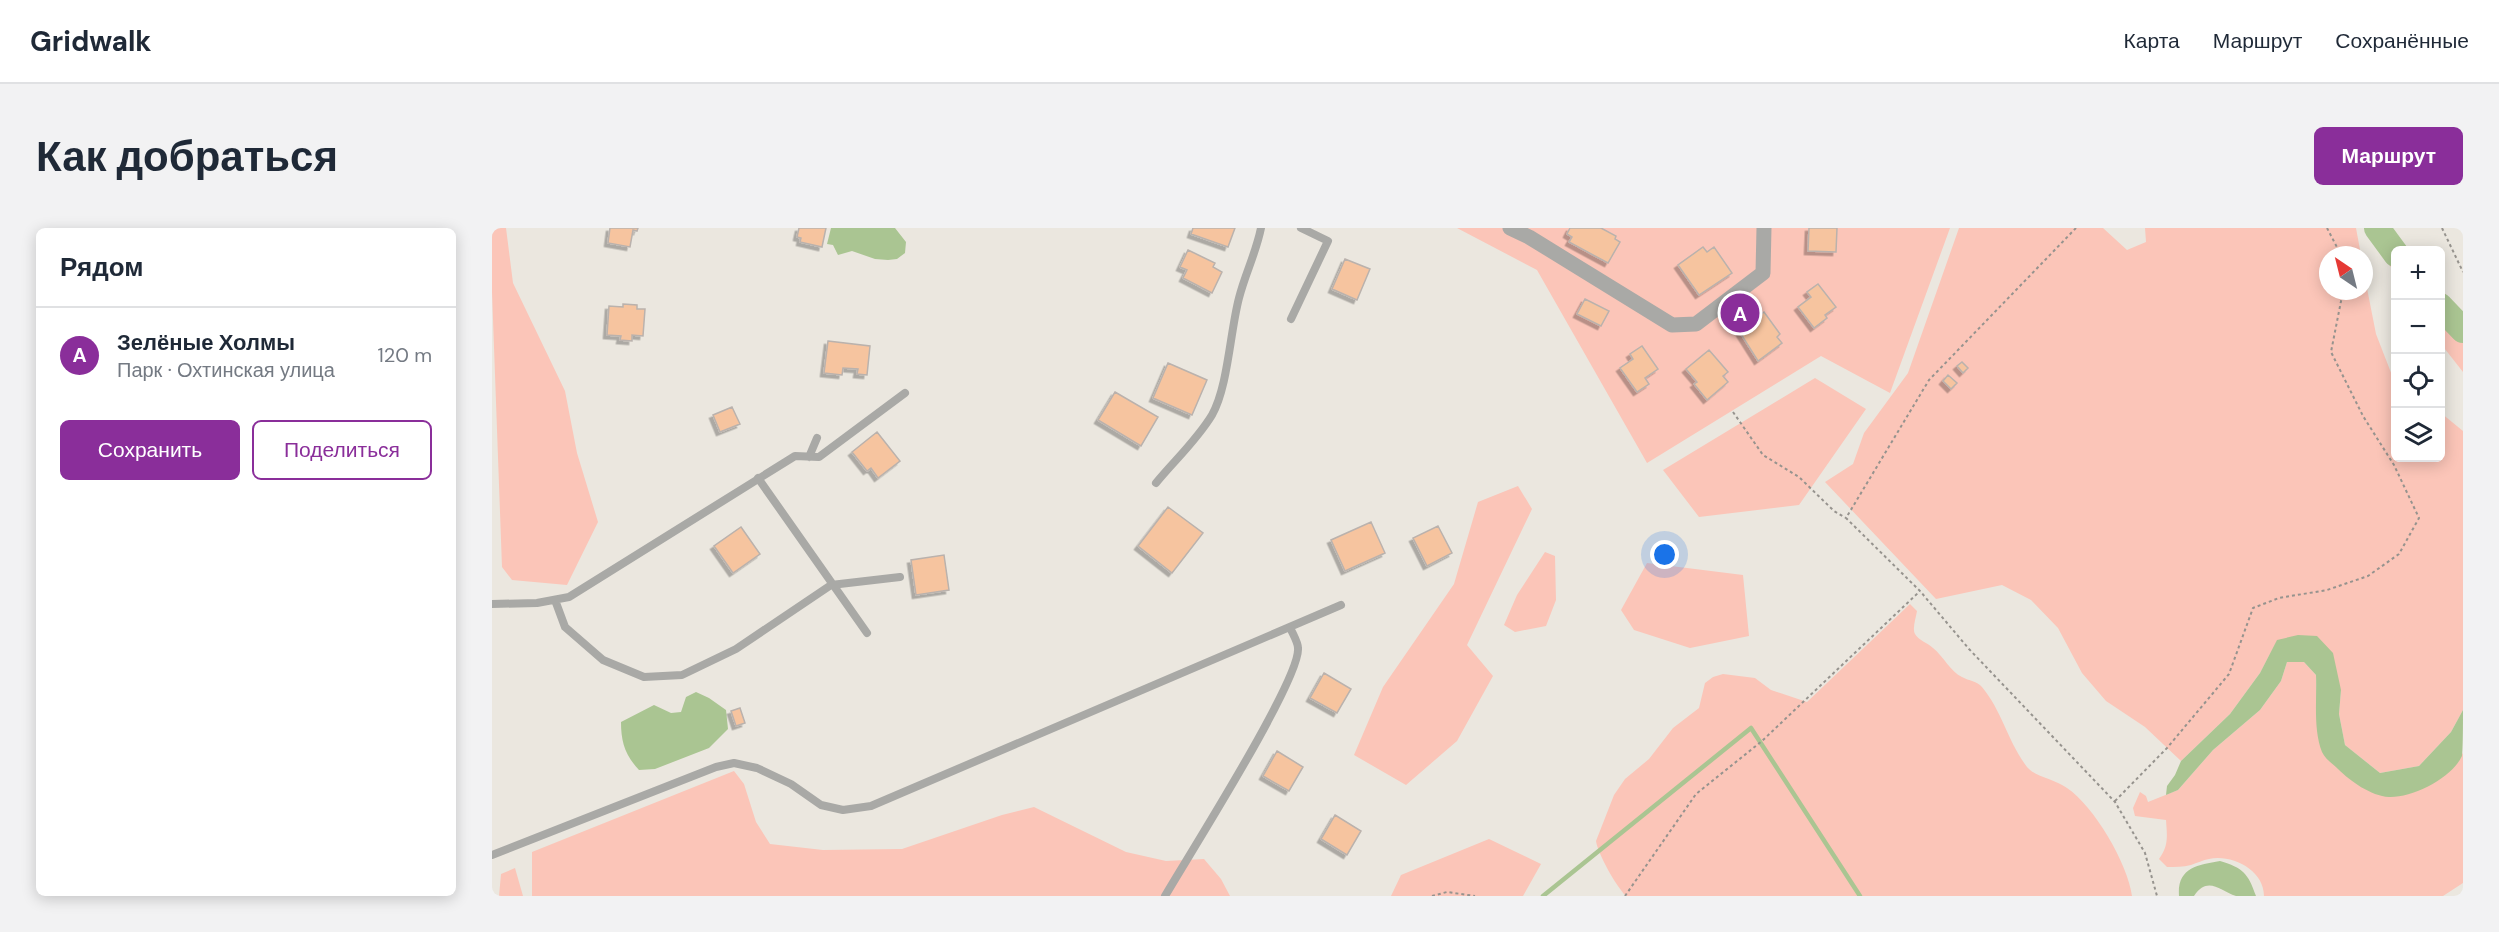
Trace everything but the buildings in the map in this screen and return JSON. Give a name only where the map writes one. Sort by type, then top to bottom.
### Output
[{"type":"street","points":[[1510,228],[1531,232],[1672,325],[1696,324],[1763,273],[1764,228]]},
{"type":"lane","points":[[1156,483],[1213,413],[1229,357],[1231,331],[1239,296],[1257,250],[1261,228]]},
{"type":"lane","points":[[1291,319],[1328,241],[1301,228]]},
{"type":"lane","points":[[492,604],[569,597],[795,456],[819,458],[905,393]]},
{"type":"lane","points":[[809,457],[817,438]]},
{"type":"lane","points":[[758,478],[831,585],[867,633]]},
{"type":"lane","points":[[555,600],[565,627],[603,660],[644,677],[682,675],[735,649],[831,585],[900,577]]},
{"type":"lane","points":[[492,855],[716,767],[734,763],[757,768],[791,784],[821,805],[843,810],[871,806],[1341,605]]},
{"type":"lane","points":[[1165,896],[1281,695],[1296,664],[1299,648],[1290,627]]},
{"type":"path","points":[[1846,518],[1929,380],[2076,228]]},
{"type":"path","points":[[2327,228],[2336,246]]},
{"type":"path","points":[[2442,228],[2463,272]]},
{"type":"path","points":[[2115,802],[2167,748],[2229,674],[2253,608],[2279,598],[2327,590],[2368,576],[2399,554],[2419,518],[2394,465],[2363,416],[2331,352],[2341,300]]},
{"type":"path","points":[[1733,412],[1763,454],[1799,477],[1834,511],[1846,518],[1920,591],[1969,649],[2115,802],[2145,853],[2157,896]]},
{"type":"path","points":[[1625,896],[1696,794],[1762,741],[1920,591]]},
{"type":"path","points":[[1432,896],[1447,892],[1475,896]]},
{"type":"shaded area","points":[[492,228],[506,228],[513,283],[565,391],[577,453],[598,522],[567,585],[512,580],[502,567],[492,292]]},
{"type":"shaded area","points":[[831,228],[895,228],[906,242],[905,253],[897,259],[888,260],[875,259],[852,251],[838,255],[833,245],[827,244]]},
{"type":"shaded area","points":[[1457,228],[1950,228],[1890,393],[1821,356],[1647,463],[1537,270]]},
{"type":"shaded area","points":[[1959,228],[2103,228],[2127,250],[2146,242],[2145,228],[2356,228],[2359,246],[2319,246],[2319,300],[2369,300],[2376,334],[2391,373],[2391,462],[2445,462],[2445,416],[2463,431],[2463,710],[2451,732],[2419,766],[2380,773],[2345,745],[2339,714],[2341,690],[2277,641],[2260,673],[2230,714],[2181,761],[2145,727],[2106,701],[2082,673],[2058,628],[2031,600],[2002,585],[1936,599],[1825,482],[1853,464],[1864,433],[1908,373]]},
{"type":"shaded area","points":[[2364,228],[2391,228],[2405,246],[2391,246],[2391,267]]},
{"type":"shaded area","points":[[2445,294],[2463,314],[2463,372],[2445,349]]},
{"type":"shaded area","points":[[1815,378],[1866,409],[1799,505],[1699,517],[1663,470]]},
{"type":"shaded area","points":[[1518,486],[1532,509],[1467,645],[1493,676],[1457,741],[1406,785],[1354,755],[1383,687],[1454,584],[1478,502]]},
{"type":"shaded area","points":[[1545,552],[1555,556],[1556,600],[1546,626],[1515,632],[1504,625],[1517,595]]},
{"type":"shaded area","points":[[1647,563],[1743,575],[1749,636],[1690,648],[1634,630],[1621,610]]},
{"type":"shaded area","points":[[1910,604],[1917,611],[1914,629],[1916,636],[1937,651],[1958,675],[1982,687],[1995,706],[2027,767],[2067,788],[2088,808],[2117,853],[2132,896],[1626,896],[1608,870],[1596,841],[1614,795],[1625,779],[1649,759],[1673,728],[1699,708],[1705,683],[1723,674],[1755,678],[1771,690],[1807,702]]},
{"type":"shaded area","points":[[2298,635],[2317,636],[2333,653],[2341,690],[2339,714],[2345,745],[2380,773],[2419,766],[2451,732],[2463,710],[2462,756],[2457,764],[2441,779],[2409,794],[2382,796],[2361,787],[2343,774],[2322,752],[2316,724],[2316,675],[2304,662],[2287,662],[2281,681],[2260,710],[2213,750],[2178,790],[2166,795],[2167,786],[2181,761],[2230,714],[2260,673],[2277,640]]},
{"type":"shaded area","points":[[2287,662],[2304,662],[2316,675],[2318,734],[2367,790],[2458,762],[2463,753],[2463,883],[2443,896],[2264,896],[2259,879],[2253,872],[2237,862],[2218,858],[2207,859],[2188,866],[2167,867],[2159,859],[2166,845],[2166,820],[2135,816],[2133,808],[2140,792],[2146,796],[2148,802],[2178,790],[2213,750],[2260,710],[2281,681]]},
{"type":"shaded area","points":[[696,692],[726,710],[728,729],[709,748],[655,769],[639,770],[625,748],[621,722],[654,705],[671,713],[681,712],[686,697]]},
{"type":"shaded area","points":[[734,771],[744,784],[756,822],[770,844],[823,850],[902,849],[1002,815],[1034,807],[1126,852],[1166,861],[1204,859],[1221,879],[1230,896],[532,896],[532,852]]},
{"type":"shaded area","points":[[1489,839],[1541,864],[1523,896],[1391,896],[1401,875]]},
{"type":"shaded area","points":[[2220,861],[2244,872],[2256,896],[2236,896],[2209,885],[2204,886],[2194,896],[2179,896],[2181,879],[2185,874],[2196,866]]},
{"type":"shaded area","points":[[515,868],[523,896],[499,896],[501,874]]},
{"type":"waterway","points":[[2377,228],[2391,247]]},
{"type":"waterway","points":[[2445,311],[2463,330]]},
{"type":"waterway","points":[[1543,896],[1751,728],[1860,896]]},
{"type":"place","name":"Зелёные Холмы","points":[[1740,313]]}]
